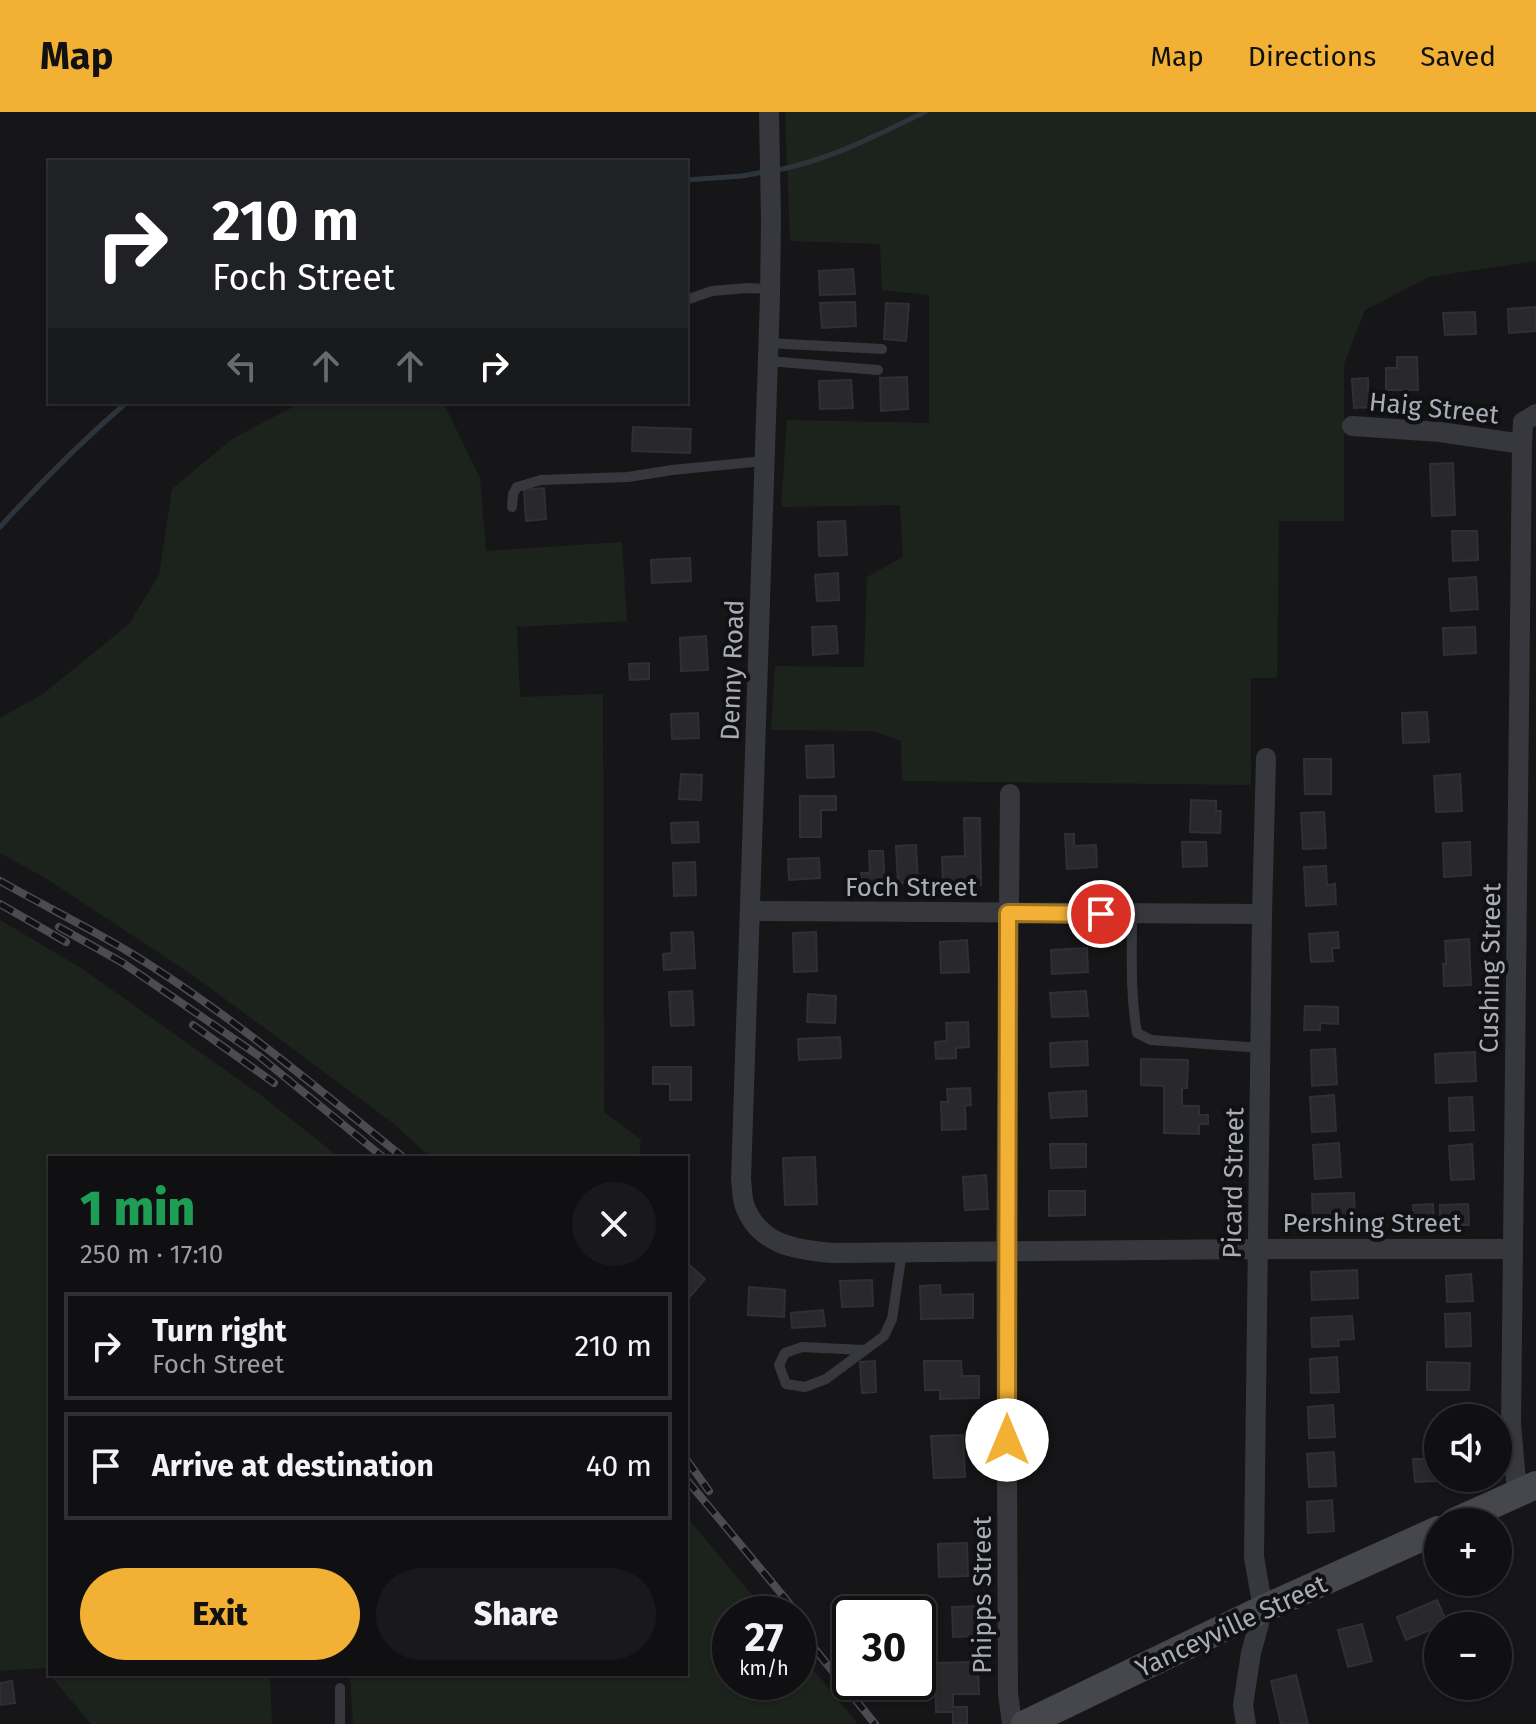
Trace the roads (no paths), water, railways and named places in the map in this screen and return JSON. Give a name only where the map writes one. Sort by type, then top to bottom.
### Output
[{"type":"main road","points":[[1484,1508],[1526,1488]]},
{"type":"main road","name":"Yanceyville Street","points":[[1025,1724],[1263,1609],[1424,1536]]},
{"type":"street","name":"Denny Road","points":[[756,1227],[744,1203],[741,1179],[770,289],[769,112]]},
{"type":"street","name":"Haig Street","points":[[1352,426],[1440,432],[1522,444],[1523,422],[1536,414]]},
{"type":"street","name":"Cushing Street","points":[[1522,444],[1511,1424],[1526,1488]]},
{"type":"street","name":"Picard Street","points":[[1263,1609],[1254,1557],[1266,758]]},
{"type":"street","name":"Phipps Street","points":[[1010,794],[1006,1251],[1008,1693],[1012,1724]]},
{"type":"street","name":"Foch Street","points":[[751,911],[1262,914]]},
{"type":"street","name":"Pershing Street","points":[[756,1227],[777,1241],[799,1250],[833,1253],[1513,1249]]},
{"type":"street","points":[[1246,1724],[1243,1705],[1251,1653],[1263,1609]]},
{"type":"lane","points":[[688,299],[712,291],[770,289]]},
{"type":"lane","points":[[768,352],[882,349]]},
{"type":"lane","points":[[768,352],[878,370]]},
{"type":"lane","points":[[512,507],[517,487],[541,480],[628,477],[765,461]]},
{"type":"lane","points":[[1132,914],[1131,987],[1137,1033],[1151,1040],[1261,1048]]},
{"type":"lane","points":[[863,1350],[802,1347],[785,1353],[779,1365],[786,1384],[805,1387],[826,1379],[884,1336],[892,1319],[902,1252]]},
{"type":"lane","points":[[340,1688],[340,1724]]},
{"type":"waterway","points":[[773,171],[832,154],[925,112]]},
{"type":"waterway","points":[[688,180],[764,172]]},
{"type":"waterway","points":[[0,527],[125,404]]},
{"type":"railway","points":[[0,881],[161,972],[267,1049],[401,1156]]},
{"type":"railway","points":[[0,904],[66,942]]},
{"type":"railway","points":[[59,927],[123,963],[259,1056],[382,1156]]},
{"type":"railway","points":[[193,1025],[274,1083]]},
{"type":"railway","points":[[688,1462],[709,1491]]},
{"type":"railway","points":[[688,1481],[783,1596]]},
{"type":"railway","points":[[816,1650],[875,1724]]}]
